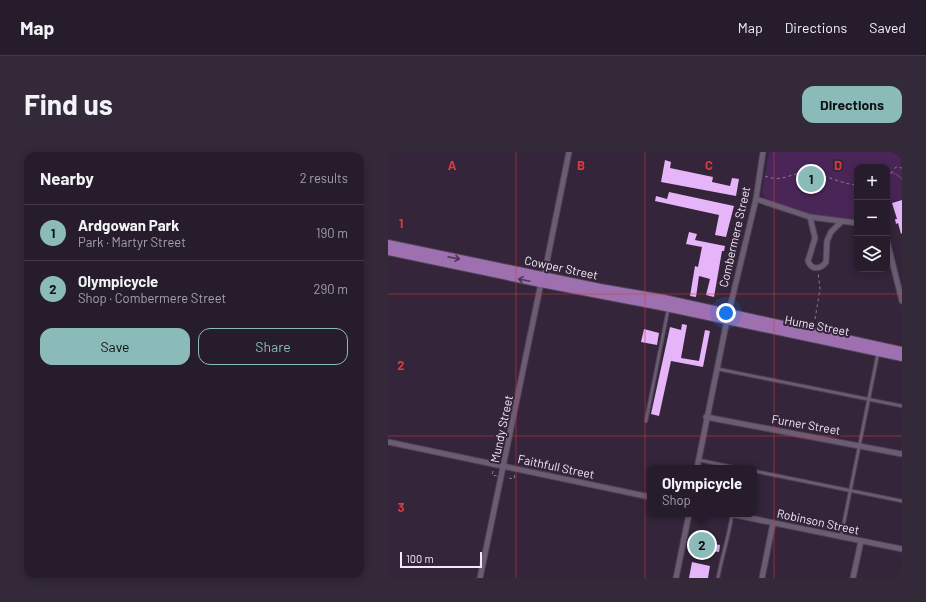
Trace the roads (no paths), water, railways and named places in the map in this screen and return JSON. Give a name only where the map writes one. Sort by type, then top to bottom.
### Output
[{"type":"main road","name":"Cowper Street","points":[[388,244],[543,280],[669,307],[728,317]]},
{"type":"main road","name":"Cowper Street","points":[[388,251],[543,280],[664,299],[728,317]]},
{"type":"main road","name":"Hume Street","points":[[728,317],[813,331],[902,350]]},
{"type":"main road","name":"Hume Street","points":[[728,317],[902,357]]},
{"type":"street","name":"Mundy Street","points":[[480,578],[569,152]]},
{"type":"street","name":"Combermere Street","points":[[697,465],[706,417],[728,317],[756,199],[762,152]]},
{"type":"street","points":[[756,199],[810,217],[841,222],[854,222]]},
{"type":"street","points":[[810,217],[816,238],[808,261],[809,264],[817,268],[826,262],[827,241],[831,232],[841,222]]},
{"type":"street","points":[[890,251],[900,281],[902,301]]},
{"type":"street","name":"Furner Street","points":[[706,417],[902,454]]},
{"type":"street","name":"Faithfull Street","points":[[388,442],[647,496]]},
{"type":"street","points":[[676,578],[688,517]]},
{"type":"street","name":"Robinson Street","points":[[745,517],[902,549]]},
{"type":"street","points":[[762,578],[773,523]]},
{"type":"street","points":[[853,578],[861,541]]},
{"type":"lane","points":[[646,421],[669,307]]},
{"type":"lane","points":[[841,537],[878,351]]},
{"type":"lane","points":[[717,369],[902,406]]},
{"type":"lane","points":[[698,460],[723,465]]},
{"type":"lane","points":[[757,473],[902,501]]},
{"type":"lane","points":[[718,578],[723,552],[727,544],[731,517]]},
{"type":"waterway","points":[[890,173],[896,174],[902,179]]},
{"type":"place","name":"Ardgowan Park","points":[[811,179]]},
{"type":"place","name":"Olympicycle","points":[[702,545]]}]
